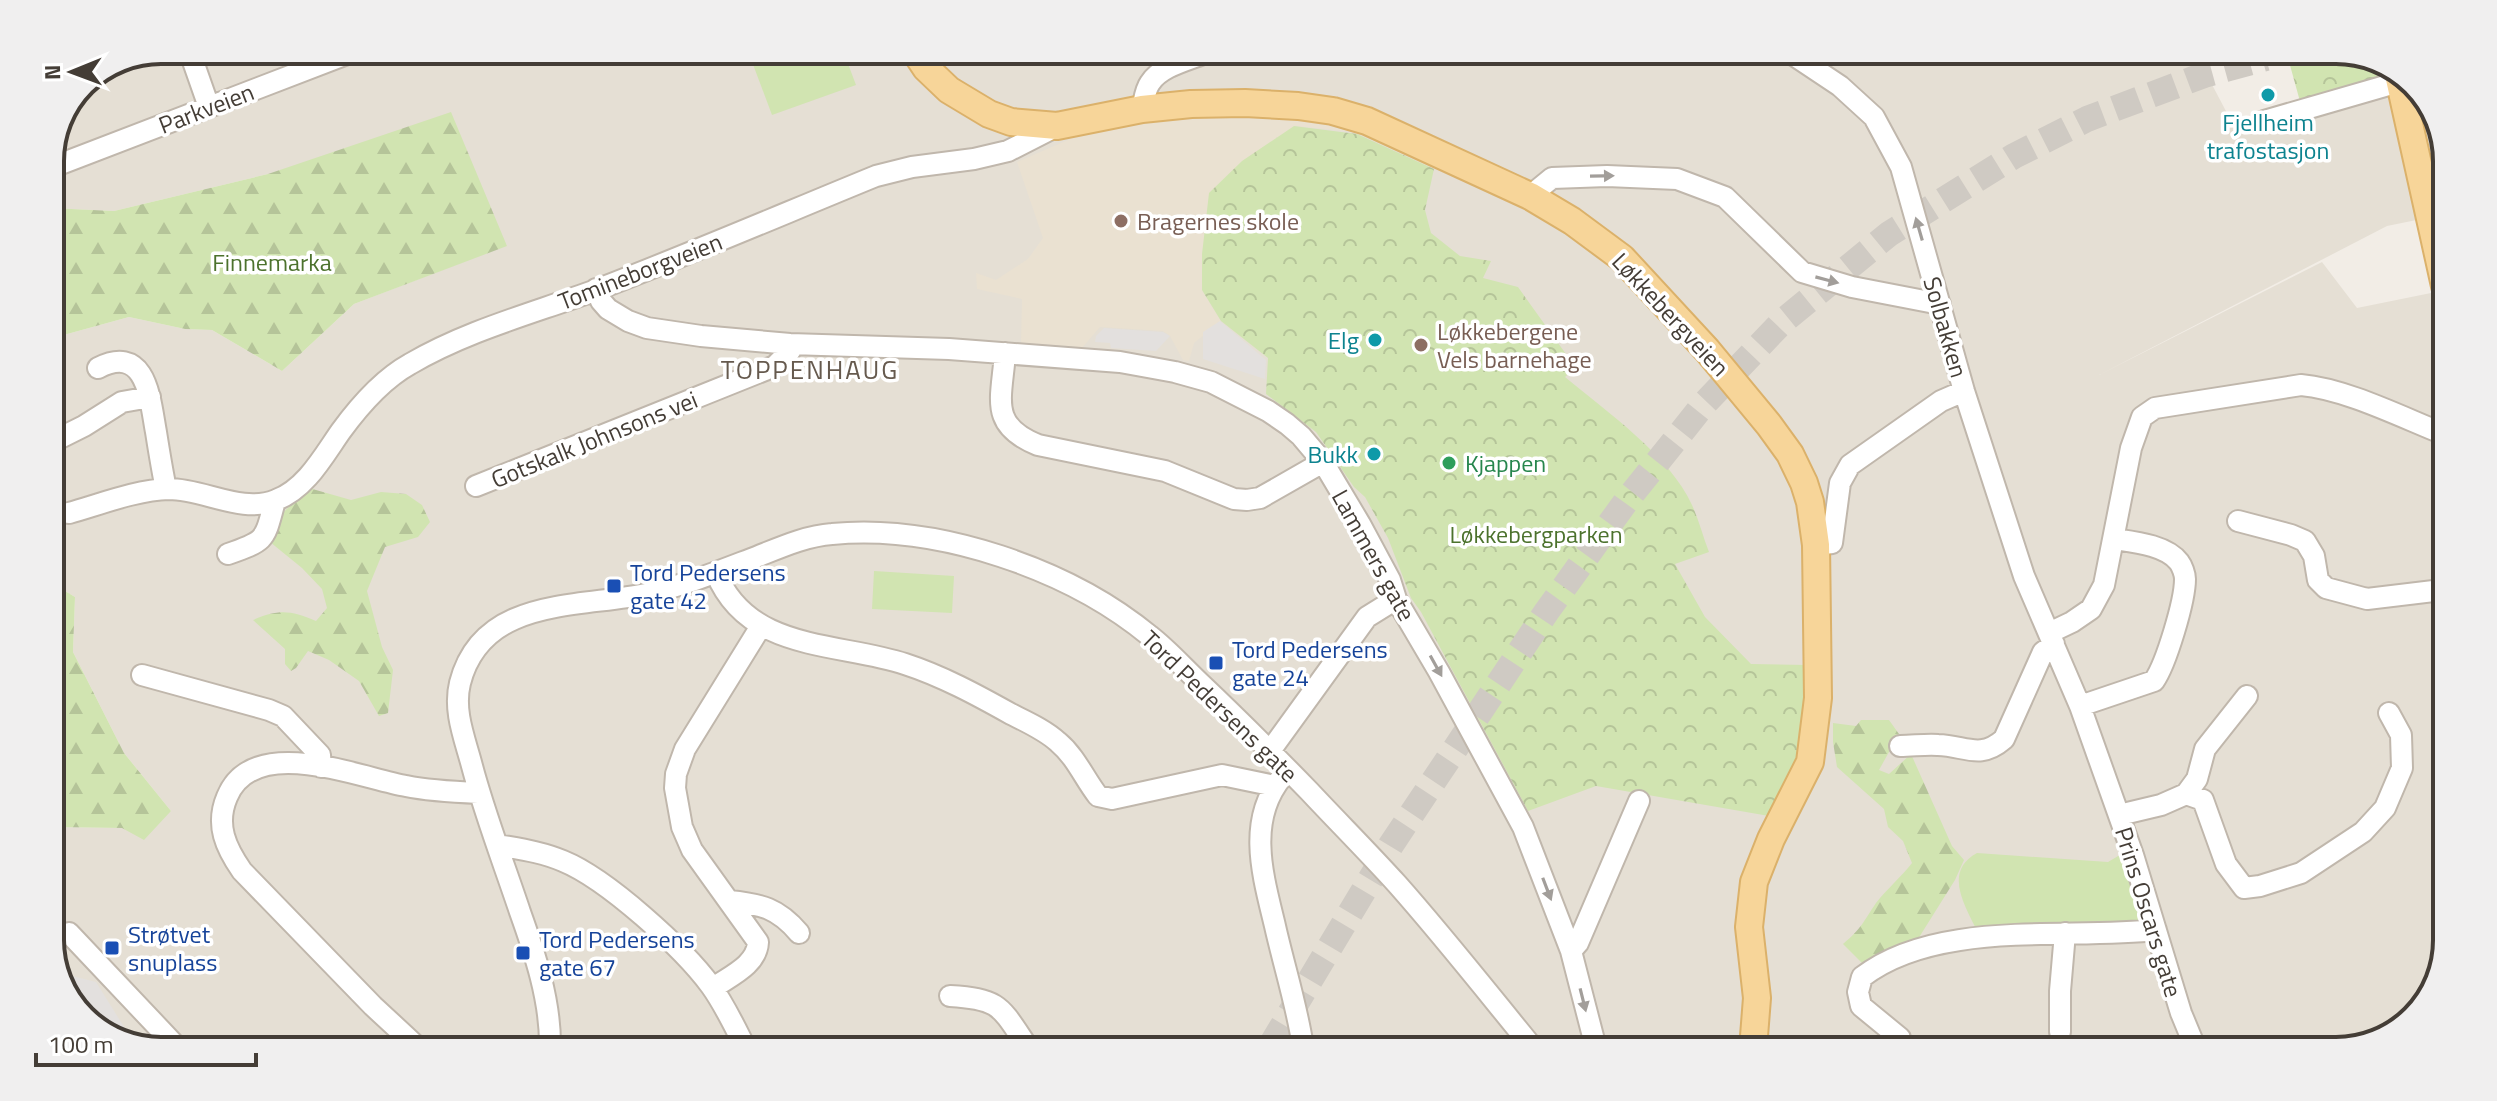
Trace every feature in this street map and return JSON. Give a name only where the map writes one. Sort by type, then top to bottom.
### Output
[{"type":"main road","name":"Løkkebergveien","points":[[923,64],[949,90],[989,114],[1011,122],[1057,126],[1142,109],[1245,103],[1333,111],[1394,131],[1530,196],[1572,221],[1622,258],[1698,340],[1760,413],[1790,454],[1810,502],[1816,545],[1818,698],[1810,762],[1771,839],[1754,882],[1749,927],[1757,998],[1754,1037]]},
{"type":"main road","points":[[2404,92],[2433,206]]},
{"type":"street","points":[[194,64],[209,107]]},
{"type":"street","name":"Parkveien","points":[[64,163],[321,64]]},
{"type":"street","points":[[1142,109],[1148,86],[1156,76],[1177,64]]},
{"type":"street","name":"Solbakken","points":[[1807,64],[1840,86],[1874,117],[1901,167],[1964,391],[2024,576],[2052,638]]},
{"type":"street","points":[[2264,121],[2391,81]]},
{"type":"street","name":"Tomineborgveien","points":[[275,501],[297,487],[365,401],[389,378],[431,353],[876,176],[1008,151],[1057,126]]},
{"type":"street","points":[[1530,196],[1552,178],[1607,176],[1677,179],[1725,197],[1802,272],[1852,287],[1940,304]]},
{"type":"street","name":"Lammers gate","points":[[596,289],[608,309],[628,321],[647,328],[701,336],[790,344],[1005,353],[1120,362],[1188,375],[1211,382],[1287,424],[1323,462],[1384,568],[1396,599],[1523,827],[1571,951],[1593,1037]]},
{"type":"street","name":"Gotskalk Johnsons vei","points":[[476,486],[775,366],[790,351],[790,344]]},
{"type":"street","points":[[1005,353],[1003,418],[1012,430],[1038,445],[1165,471],[1234,499],[1246,500],[1260,498],[1323,462]]},
{"type":"street","points":[[98,368],[114,362],[130,364],[142,376],[150,397],[166,489]]},
{"type":"street","points":[[1900,746],[1939,745],[1981,752],[1994,749],[2004,739],[2052,638],[2091,609],[2104,585],[2131,448],[2142,417],[2155,408],[2301,385],[2314,386],[2433,430]]},
{"type":"street","points":[[1816,545],[1832,543],[1840,483],[1850,465],[1941,401],[1964,391]]},
{"type":"street","points":[[64,436],[122,402],[150,397]]},
{"type":"street","points":[[69,513],[166,489],[250,504],[275,501],[262,540],[228,554]]},
{"type":"street","points":[[2238,521],[2305,541],[2314,556],[2318,580],[2326,588],[2367,599],[2433,591]]},
{"type":"street","name":"Tord Pedersens gate","points":[[550,1037],[544,991],[533,949],[479,793],[459,715],[458,699],[466,667],[486,636],[507,621],[535,611],[645,594],[716,573],[794,542],[830,534],[882,532],[996,553],[1104,604],[1149,635],[1270,751],[1282,778],[1398,885],[1524,1037]]},
{"type":"street","points":[[2080,706],[2154,681],[2168,649],[2182,593],[2185,577],[2179,563],[2170,555],[2114,539]]},
{"type":"street","points":[[716,573],[731,601],[761,626],[805,642],[904,664],[967,690],[1057,740],[1073,756],[1098,796],[1112,799],[1222,775],[1282,778],[1266,803],[1262,820],[1259,839],[1261,871],[1301,1037]]},
{"type":"street","points":[[1270,751],[1367,617],[1396,599]]},
{"type":"street","points":[[713,988],[753,960],[758,942],[692,850],[676,802],[676,774],[685,749],[761,626]]},
{"type":"street","name":"Prins Oscars gate","points":[[2052,638],[2119,815],[2191,1037]]},
{"type":"street","points":[[142,675],[283,716],[320,755],[321,767]]},
{"type":"street","points":[[2247,696],[2205,749],[2197,779],[2186,794],[2203,800],[2226,864],[2244,888],[2301,873],[2363,832],[2385,808],[2402,768],[2401,735],[2389,713]]},
{"type":"street","points":[[406,1037],[242,871],[227,850],[221,822],[223,806],[230,790],[248,772],[286,761],[408,787],[479,793]]},
{"type":"street","name":"Prins Oscars gate","points":[[2119,815],[2161,805],[2186,794]]},
{"type":"street","points":[[1571,951],[1578,943],[1639,801]]},
{"type":"street","points":[[498,845],[565,861],[595,878],[689,959],[713,988],[740,1037]]},
{"type":"street","points":[[729,901],[771,909],[786,918],[799,933]]},
{"type":"street","points":[[1899,1037],[1861,1006],[1858,992],[1862,977],[1888,960],[1925,947],[1969,939],[2156,930]]},
{"type":"street","points":[[69,933],[167,1037]]},
{"type":"street","points":[[2060,1032],[2065,933]]},
{"type":"street","points":[[950,996],[992,1002],[1002,1009],[1021,1037]]},
{"type":"shaded area","points":[[161,64],[2201,64],[2238,134],[2401,89],[2420,113],[2431,142],[2433,217],[2387,226],[2099,375],[2322,262],[2357,308],[2431,293],[2433,237],[2433,940],[2426,977],[2409,1004],[2390,1021],[2361,1034],[2336,1037],[161,1037],[124,1030],[88,1004],[69,971],[64,946],[64,827],[122,828],[171,811],[124,753],[73,652],[75,597],[64,590],[64,335],[129,317],[185,329],[212,330],[282,371],[354,304],[507,245],[268,174],[114,211],[64,209],[64,155],[67,136],[78,112],[112,112],[112,78],[130,69]]},
{"type":"shaded area","name":"Bragernes skole","points":[[1282,115],[1350,125],[1378,134],[1294,126],[1202,290],[1221,321],[1194,343],[1189,361],[1183,360],[1170,336],[1163,331],[1100,327],[1082,348],[1021,345],[1022,299],[977,289],[976,273],[996,280],[1028,259],[1043,238],[1017,162],[1075,137],[1184,116]]},
{"type":"shaded area","points":[[1220,321],[1266,360],[1265,379],[1203,359],[1203,332]]},
{"type":"shaded area","points":[[1104,328],[1163,332],[1170,336],[1156,351],[1111,348],[1110,343],[1095,342],[1096,336]]},
{"type":"shaded area","points":[[71,976],[96,982],[126,1031],[97,1013],[80,994]]},
{"type":"green space","points":[[753,64],[848,64],[856,85],[772,115]]},
{"type":"green space","points":[[2290,64],[2355,66],[2388,80],[2301,105]]},
{"type":"green space","name":"Finnemarka","points":[[451,112],[507,246],[354,304],[282,371],[212,330],[185,329],[129,317],[64,335],[64,209],[114,211],[268,174]]},
{"type":"green space","name":"Løkkebergparken","points":[[1294,126],[1357,134],[1434,169],[1425,210],[1431,233],[1460,256],[1491,261],[1483,278],[1518,287],[1576,368],[1565,377],[1636,435],[1682,487],[1709,552],[1675,564],[1705,617],[1751,664],[1809,665],[1804,737],[1792,780],[1769,816],[1596,786],[1528,811],[1411,598],[1388,538],[1365,497],[1354,487],[1316,432],[1266,394],[1268,358],[1221,321],[1202,290],[1202,254],[1209,193],[1242,161]]},
{"type":"green space","points":[[309,488],[351,500],[381,492],[406,494],[422,505],[430,522],[418,537],[385,547],[367,591],[382,647],[393,670],[388,713],[379,716],[359,681],[329,660],[308,651],[291,671],[285,664],[285,649],[253,620],[284,612],[316,621],[327,608],[322,589],[270,542],[275,520]]},
{"type":"green space","points":[[874,571],[954,576],[952,613],[872,609]]},
{"type":"green space","points":[[64,590],[75,597],[73,652],[124,753],[171,811],[144,840],[122,828],[64,827]]},
{"type":"green space","points":[[1861,720],[1889,720],[1899,734],[1879,770],[1889,774],[1911,754],[1952,846],[1964,860],[1918,939],[1865,966],[1843,944],[1912,863],[1903,841],[1888,827],[1884,809],[1837,767],[1833,723],[1856,726]]},
{"type":"green space","points":[[2125,852],[2142,912],[2139,919],[2131,924],[1978,933],[1960,890],[1961,870],[1977,853],[2108,862]]},
{"type":"tunnel","points":[[1276,1037],[1391,845],[1547,611],[1627,500],[1704,404],[1782,322],[1889,234],[2014,156],[2087,119],[2204,75],[2244,64]]},
{"type":"place","name":"Fjellheim trafostasjon","points":[[2268,95]]},
{"type":"place","name":"Bragernes skole","points":[[1121,221]]},
{"type":"place","name":"Elg","points":[[1375,340]]},
{"type":"place","name":"Løkkebergene Vels barnehage","points":[[1421,345]]},
{"type":"place","name":"Bukk","points":[[1374,454]]},
{"type":"place","name":"Kjappen","points":[[1449,463]]},
{"type":"place","name":"Tord Pedersens gate 42","points":[[614,586]]},
{"type":"place","name":"Tord Pedersens gate 24","points":[[1216,663]]},
{"type":"place","name":"Strøtvet snuplass","points":[[112,948]]},
{"type":"place","name":"Tord Pedersens gate 67","points":[[523,953]]},
{"type":"district","name":"TOPPENHAUG","points":[[810,369]]}]
